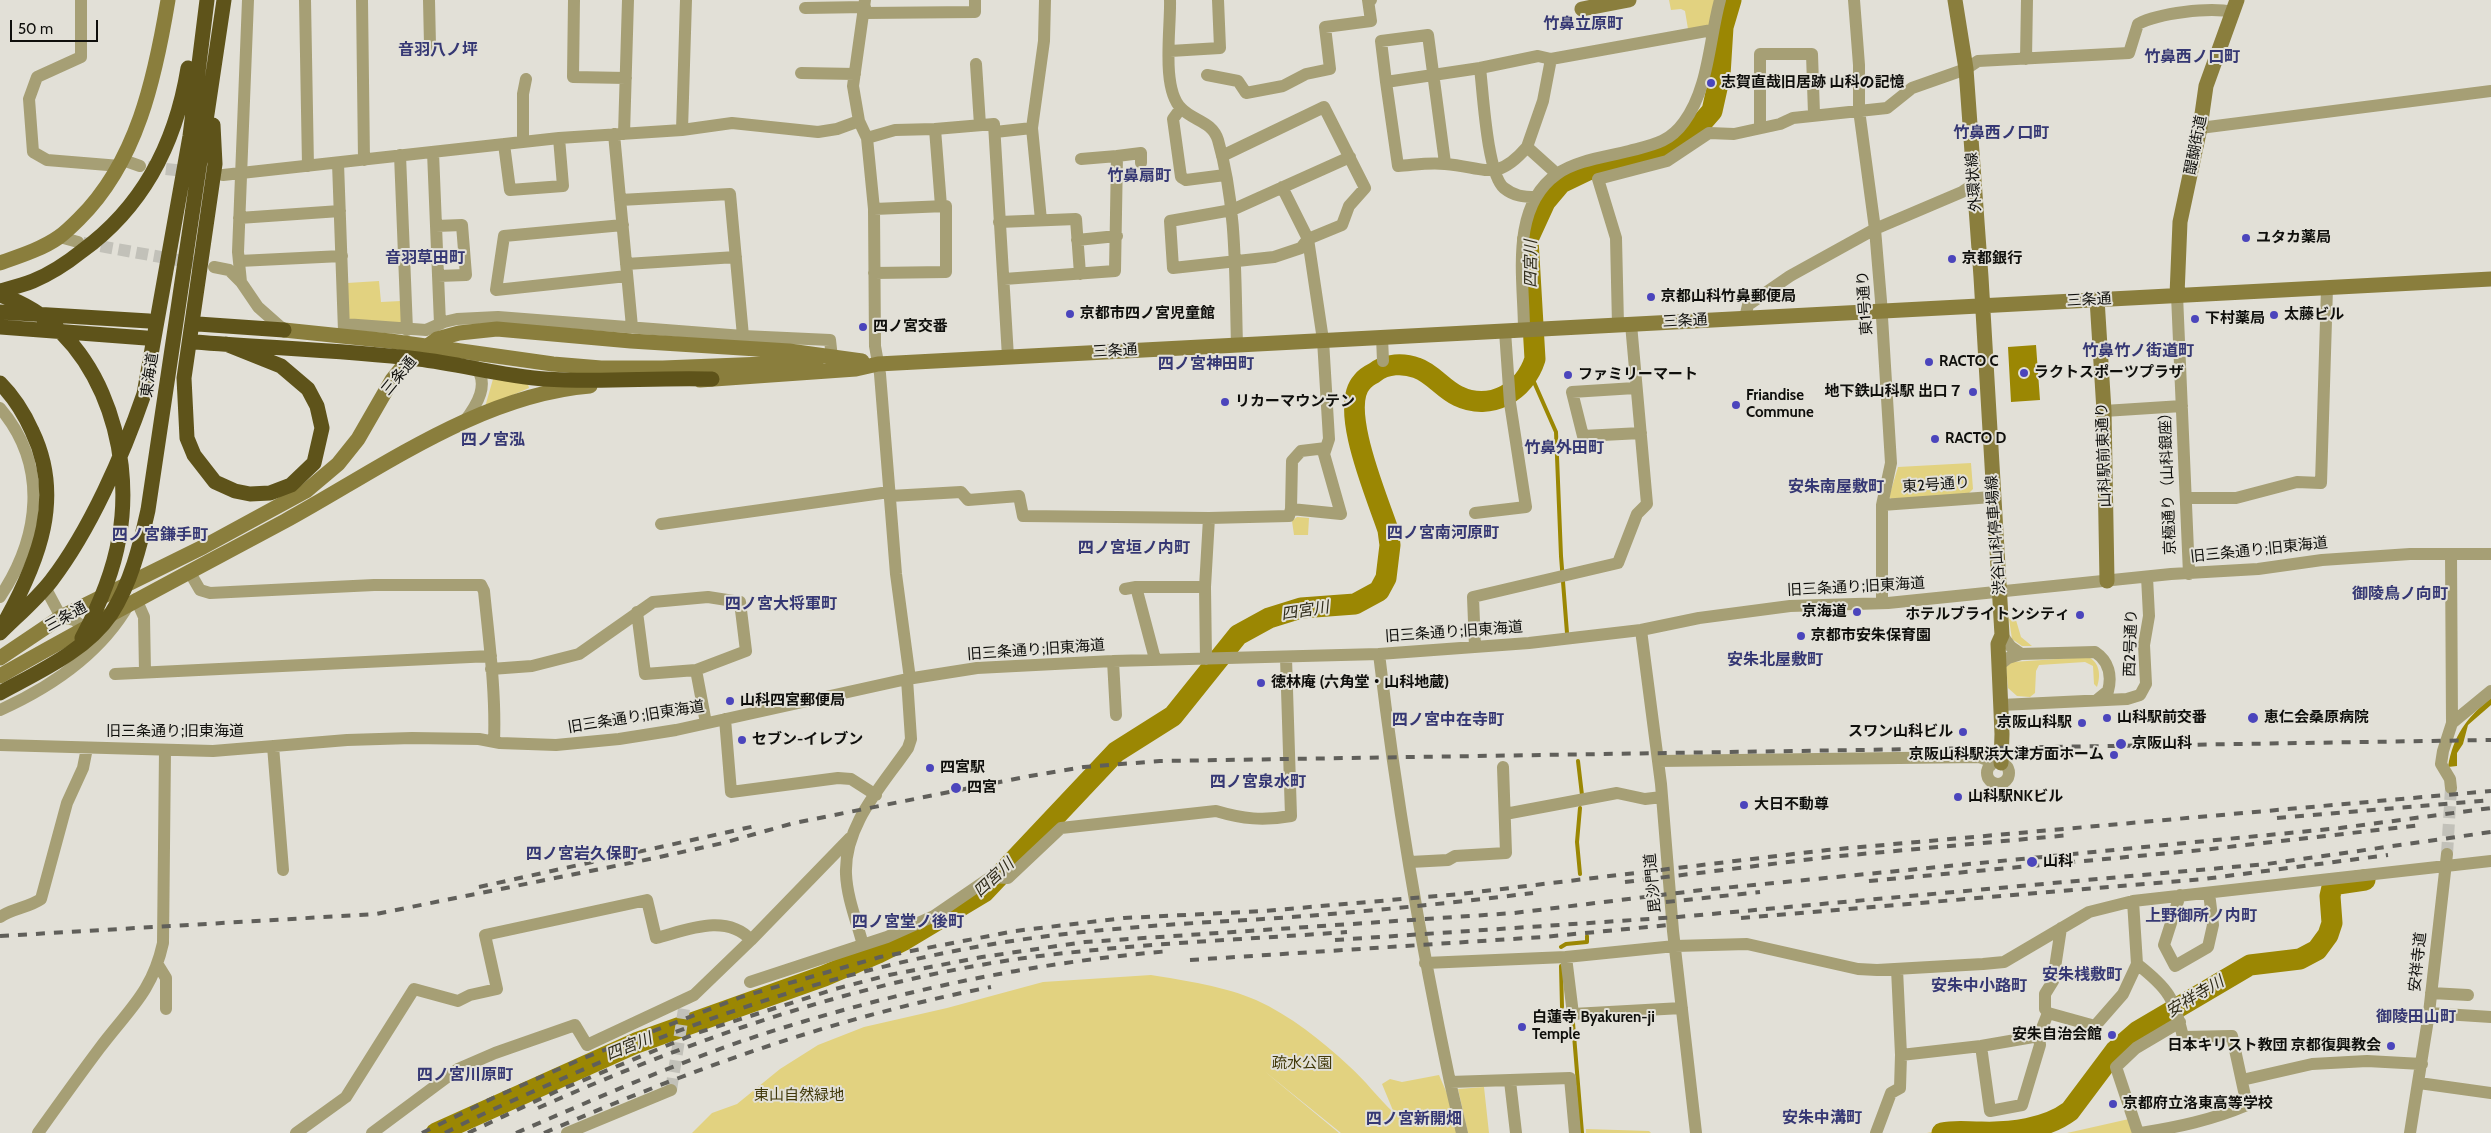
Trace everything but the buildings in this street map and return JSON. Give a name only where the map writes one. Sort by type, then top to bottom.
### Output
[{"type":"highway","points":[[0,291],[34,281],[68,262],[114,226],[138,198],[157,169],[173,133],[185,90],[199,0]]},
{"type":"highway","name":"東海道","points":[[0,631],[45,587],[72,549],[108,483],[130,435],[144,394],[190,136],[207,0]]},
{"type":"highway","name":"東海道","points":[[0,693],[78,647],[110,615],[123,591],[139,548],[148,510],[224,0]]},
{"type":"highway","points":[[211,96],[215,164],[184,378],[187,438],[194,455],[215,482],[235,491],[250,494],[270,493],[291,485],[314,463],[322,428],[318,406],[308,389],[282,366],[226,344]]},
{"type":"highway","points":[[0,295],[27,307],[50,322],[70,343],[92,371],[116,433],[121,472],[119,537],[108,581],[78,647]]},
{"type":"highway","points":[[0,312],[148,321]]},
{"type":"highway","points":[[198,324],[284,330]]},
{"type":"highway","points":[[0,327],[146,338]]},
{"type":"highway","points":[[195,342],[344,350],[434,361],[480,371],[544,379],[625,381],[712,379]]},
{"type":"highway","points":[[0,383],[26,417],[36,440],[46,469],[47,501],[43,529],[35,561],[24,587],[0,631]]},
{"type":"main road","points":[[0,263],[25,254],[60,237],[98,200],[122,163],[142,114],[152,78],[168,0]]},
{"type":"main road","points":[[1582,9],[1629,0]]},
{"type":"main road","name":"外環状線","points":[[1955,0],[1966,69],[1982,306]]},
{"type":"main road","name":"醍醐街道","points":[[2177,295],[2180,222],[2200,128],[2206,86],[2235,6]]},
{"type":"main road","name":"三条通","points":[[712,379],[856,369],[878,364],[2491,279]]},
{"type":"main road","name":"山科駅前東通り","points":[[2097,299],[2104,411],[2107,581]]},
{"type":"main road","name":"渋谷山科停車場線","points":[[1982,306],[1992,497],[2002,635],[1998,644],[2001,705],[1995,764]]},
{"type":"main road","name":"三条通","points":[[0,658],[61,618],[203,547],[306,491],[338,464],[358,439],[392,380],[408,360],[437,339],[459,333],[497,329],[631,341],[788,351],[878,364]]},
{"type":"main road","points":[[284,330],[344,330],[462,352],[601,368],[662,368],[838,359]]},
{"type":"main road","name":"三条通","points":[[0,676],[133,601],[464,422],[543,393],[625,381]]},
{"type":"street","points":[[82,0],[81,57],[37,77],[29,99],[33,152],[47,160],[122,163],[140,166]]},
{"type":"street","points":[[241,282],[239,261],[240,174],[248,0]]},
{"type":"street","points":[[305,0],[308,166]]},
{"type":"street","points":[[362,0],[364,160]]},
{"type":"street","points":[[429,0],[430,45]]},
{"type":"street","points":[[574,0],[573,77],[626,78]]},
{"type":"street","points":[[628,0],[626,78],[619,134],[620,200],[632,327]]},
{"type":"street","points":[[682,130],[686,0]]},
{"type":"street","points":[[805,8],[865,7],[975,12],[975,0]]},
{"type":"street","points":[[1041,220],[1032,128],[1044,41],[1045,0]]},
{"type":"street","points":[[1170,0],[1168,71],[1174,94],[1181,108],[1212,130],[1217,137],[1222,156],[1232,210],[1237,345]]},
{"type":"street","points":[[1170,51],[1220,48],[1218,0]]},
{"type":"street","points":[[1207,76],[1238,81],[1246,93],[1283,86],[1306,74],[1330,69],[1325,27],[1371,21],[1368,0],[1371,0]]},
{"type":"street","points":[[1530,330],[1522,234],[1536,197],[1556,174],[1574,165],[1667,141],[1684,122],[1703,84],[1712,30],[1720,0]]},
{"type":"street","name":"東1号通り","points":[[1854,0],[1859,65],[1859,110],[1875,229],[1891,463],[1882,505],[1882,603]]},
{"type":"street","points":[[2026,0],[2026,59]]},
{"type":"street","points":[[1475,647],[1473,597],[1618,563],[1637,514],[1647,504],[1641,433],[1624,324],[1616,238],[1598,179],[1667,161],[1709,133],[1734,134],[1814,114],[1887,108],[1912,88],[1966,69],[1978,61],[2129,53],[2138,24],[2151,18],[2221,10],[2235,6]]},
{"type":"street","points":[[372,1133],[458,1069],[495,1053],[575,1025],[587,1045],[685,1004],[751,940],[850,838],[860,818],[908,748],[911,739],[908,679],[896,574],[875,346],[874,209],[867,138],[859,121],[854,103],[855,74],[865,7]]},
{"type":"street","points":[[1386,82],[1480,68],[1538,56],[1552,59],[1712,30]]},
{"type":"street","points":[[1445,164],[1428,35],[1380,41],[1398,166],[1445,164],[1493,171],[1513,163],[1527,147],[1543,101],[1552,59]]},
{"type":"street","points":[[1760,128],[1760,54],[1812,54],[1814,114]]},
{"type":"street","points":[[976,64],[980,125]]},
{"type":"street","points":[[1480,68],[1493,171],[1502,187],[1520,197],[1536,197]]},
{"type":"street","points":[[802,73],[855,74]]},
{"type":"street","points":[[523,142],[523,94],[526,79]]},
{"type":"street","points":[[2200,128],[2491,91]]},
{"type":"street","points":[[1222,156],[1324,107],[1350,157],[1365,188],[1349,206],[1342,226],[1308,239],[1301,248],[1274,257],[1233,260],[1174,268],[1170,221],[1232,210],[1350,157]]},
{"type":"street","points":[[1181,108],[1173,119],[1181,177],[1186,180],[1225,175]]},
{"type":"street","points":[[223,175],[559,138],[682,130],[732,123],[818,132],[837,129],[859,121]]},
{"type":"street","points":[[867,138],[896,130],[994,124],[1008,357]]},
{"type":"street","points":[[995,132],[1032,128]]},
{"type":"street","points":[[936,129],[941,206]]},
{"type":"street","points":[[504,144],[510,190],[563,186],[559,138]]},
{"type":"street","points":[[1527,147],[1556,174]]},
{"type":"street","points":[[433,152],[440,324]]},
{"type":"street","points":[[1081,159],[1141,153],[1141,163]]},
{"type":"street","points":[[400,155],[407,330]]},
{"type":"street","points":[[1004,279],[1115,271],[1117,156]]},
{"type":"street","points":[[338,162],[344,330],[426,330],[457,319],[498,317],[743,336],[830,340],[838,359]]},
{"type":"street","points":[[1745,318],[1748,305],[1790,276],[1875,229],[1962,192],[1974,184]]},
{"type":"street","points":[[1282,187],[1308,239],[1323,340],[1329,439],[1324,454],[1341,514],[1291,509]]},
{"type":"street","points":[[620,200],[730,194],[743,336]]},
{"type":"street","points":[[874,209],[946,206],[946,272],[874,273]]},
{"type":"street","points":[[239,218],[340,211]]},
{"type":"street","points":[[1000,222],[1076,219],[1080,274]]},
{"type":"street","points":[[436,226],[462,225],[466,275],[438,276]]},
{"type":"street","points":[[622,225],[504,236],[496,290],[627,270],[736,258]]},
{"type":"street","points":[[1077,240],[1116,236]]},
{"type":"street","points":[[60,237],[78,242]]},
{"type":"street","points":[[239,261],[342,256]]},
{"type":"street","points":[[214,267],[229,270],[241,282],[258,307],[284,330]]},
{"type":"street","points":[[2186,498],[2236,498],[2297,482],[2321,483],[2327,288]]},
{"type":"street","name":"京極通り（山科銀座）","points":[[2177,295],[2189,574]]},
{"type":"street","points":[[1475,513],[1526,507],[1510,402],[1505,331]]},
{"type":"street","points":[[1382,337],[1383,361]]},
{"type":"street","points":[[462,352],[480,371],[482,383],[481,396],[464,422]]},
{"type":"street","points":[[1635,388],[1572,392],[1583,436],[1641,433]]},
{"type":"street","points":[[2104,411],[2182,406]]},
{"type":"street","points":[[0,408],[12,423],[24,445],[34,484],[35,500],[32,520],[15,573],[0,597]]},
{"type":"street","points":[[661,524],[890,494],[961,492],[968,500],[1019,496],[1023,516],[1209,518],[1289,516],[1291,509],[1292,461],[1301,452],[1326,448]]},
{"type":"street","name":"東2号通り","points":[[1882,505],[1992,497]]},
{"type":"street","points":[[1209,518],[1205,587],[1214,659]]},
{"type":"street","points":[[2451,554],[2452,723],[2441,764],[2450,779],[2451,788]]},
{"type":"street","name":"旧三条通り;旧東海道","points":[[0,745],[213,751],[347,740],[412,738],[479,739],[494,742],[565,745],[619,739],[706,723],[908,679],[977,668],[1155,659],[1286,658],[1475,647],[1641,630],[1699,618],[1782,607],[1882,603],[2147,577],[2258,569],[2322,560],[2491,554]]},
{"type":"street","points":[[189,571],[200,590],[210,593],[374,585],[481,585],[484,591],[492,670],[495,716],[494,742]]},
{"type":"street","name":"西2号通り","points":[[2001,705],[2134,698],[2140,695],[2145,688],[2144,644],[2149,616],[2147,577]]},
{"type":"street","points":[[45,587],[61,618],[74,620],[84,628]]},
{"type":"street","points":[[1155,659],[1131,588],[1205,587]]},
{"type":"street","points":[[492,670],[532,666],[579,654],[637,612],[653,602],[708,597],[740,602],[746,651],[696,670],[645,674],[637,612]]},
{"type":"street","points":[[0,710],[64,674],[80,661],[116,626],[133,601],[144,617],[146,672]]},
{"type":"street","name":"毘沙門道","points":[[1641,630],[1658,761],[1675,946],[1696,1133]]},
{"type":"street","points":[[2002,635],[2011,647],[2021,654]]},
{"type":"street","points":[[1998,666],[2008,658],[2021,654],[2096,652],[2107,662],[2109,669],[2108,691],[2097,700]]},
{"type":"street","points":[[1380,654],[1391,757],[1410,862],[1425,963],[1462,1133]]},
{"type":"street","points":[[115,674],[490,656]]},
{"type":"street","points":[[750,982],[863,945],[934,916],[990,877],[1008,878],[1061,828],[1216,811],[1236,817],[1267,820],[1291,816],[1286,658]]},
{"type":"street","points":[[1113,661],[1116,715]]},
{"type":"street","points":[[696,670],[706,723]]},
{"type":"street","points":[[2452,723],[2491,692]]},
{"type":"street","points":[[725,719],[731,792],[838,778],[851,779],[876,795]]},
{"type":"street","points":[[273,746],[283,870]]},
{"type":"street","points":[[0,917],[8,911],[33,904],[41,899],[67,803],[83,768],[87,748]]},
{"type":"street","points":[[38,1133],[100,1047],[150,985],[158,965],[163,943],[165,750]]},
{"type":"street","points":[[1658,761],[1980,757],[1995,764]]},
{"type":"street","points":[[1410,862],[1448,860],[1455,856],[1506,853],[1503,768]]},
{"type":"street","points":[[1504,814],[1617,793],[1645,799],[1662,798]]},
{"type":"street","points":[[850,838],[846,873],[847,882],[863,945]]},
{"type":"street","points":[[1425,963],[1566,957],[1675,946],[1748,944],[1858,969],[1897,969],[2004,962],[2089,912],[2133,901],[2266,888],[2446,859],[2454,867],[2491,861]]},
{"type":"street","name":"安祥寺道","points":[[2410,1133],[2429,1013],[2446,859]]},
{"type":"street","points":[[2180,895],[2164,945],[2176,966],[2208,947],[2213,925],[2209,893]]},
{"type":"street","points":[[296,1133],[346,1096],[414,989],[458,1001],[470,995],[497,989],[484,935],[647,900],[656,938],[710,925],[724,925],[741,930],[751,940]]},
{"type":"street","points":[[2061,928],[2052,980],[2045,994],[2045,1009],[2048,1013],[2095,1026],[2123,994],[2137,964],[2133,901]]},
{"type":"street","points":[[1566,957],[1573,1014],[1682,1008]]},
{"type":"street","points":[[2137,964],[2150,974],[2172,998],[2179,1018],[2183,1037],[2232,1036],[2247,1105],[2219,1117],[2180,1127],[2140,1133],[2116,1067],[2136,1048],[2179,1018]]},
{"type":"street","points":[[158,965],[166,978],[166,1009]]},
{"type":"street","points":[[1876,1133],[1891,1093],[1900,1088],[1901,1055],[1897,969]]},
{"type":"street","points":[[2431,993],[2468,996]]},
{"type":"street","points":[[1981,1046],[1990,1111],[2022,1105],[2040,1045],[2039,1036],[2048,1013]]},
{"type":"street","points":[[2429,1013],[2491,1017]]},
{"type":"street","points":[[1901,1055],[1981,1046],[2039,1036]]},
{"type":"street","points":[[2242,1080],[2312,1064],[2367,1061],[2422,1064]]},
{"type":"street","points":[[1450,1082],[1570,1078],[1575,1133]]},
{"type":"street","points":[[1510,1081],[1516,1133]]},
{"type":"street","points":[[2419,1083],[2491,1093]]},
{"type":"street","points":[[567,1133],[670,1090]]},
{"type":"green space","points":[[1669,0],[1720,0],[1712,30],[1689,35],[1685,11],[1681,9],[1671,10]]},
{"type":"green space","points":[[379,281],[381,302],[401,301],[402,324],[352,322],[347,315],[347,283]]},
{"type":"green space","points":[[493,379],[528,384],[529,388],[485,407]]},
{"type":"green space","points":[[1971,463],[1973,489],[1968,494],[1893,500],[1889,497],[1898,467]]},
{"type":"green space","points":[[1297,517],[1309,518],[1308,535],[1294,535],[1292,521]]},
{"type":"green space","points":[[2009,619],[2016,620],[2021,637],[2032,646],[2022,646],[2012,639]]},
{"type":"green space","points":[[2088,657],[2097,666],[2099,678],[2097,687],[2094,684],[2093,666],[2085,662],[2039,665],[2036,671],[2035,693],[2030,697],[2017,696],[2008,688],[2006,667],[2012,662]]},
{"type":"green space","points":[[1151,975],[1205,984],[1232,991],[1269,1006],[1305,1029],[1338,1056],[1361,1077],[1394,1113],[1382,1084],[1390,1079],[1402,1082],[1439,1075],[1464,1133],[1341,1133],[1263,1070],[1339,1133],[692,1133],[712,1113],[737,1104],[780,1069],[818,1045],[864,1027],[947,1008],[1043,982]]},
{"type":"green space","points":[[1484,1087],[1489,1133],[1468,1133],[1458,1089]]},
{"type":"green space","points":[[2129,1119],[2134,1133],[2067,1133]]},
{"type":"green space","points":[[2044,1125],[2039,1133],[1983,1133]]},
{"type":"green space","points":[[1586,1129],[1649,1131],[1651,1133],[1586,1133]]},
{"type":"green space","points":[[1944,1129],[1983,1133],[1927,1133]]},
{"type":"shaded area","name":"ラクトスポーツプラザ","points":[[2036,345],[2040,400],[2011,402],[2008,347]]},
{"type":"shaded area","points":[[2491,698],[2491,705],[2468,725],[2463,744],[2457,753],[2457,766],[2448,767],[2453,746],[2462,728],[2475,712]]},
{"type":"waterway","name":"四宮川","points":[[436,1133],[636,1043],[824,976],[904,940],[984,892],[1116,752],[1173,716],[1238,635],[1269,618],[1301,608],[1355,604],[1379,591],[1386,578],[1390,545],[1388,530],[1362,454],[1357,432],[1356,395],[1362,382],[1384,367],[1406,365],[1422,370],[1458,396],[1470,400],[1483,401],[1505,396],[1523,381],[1535,359],[1528,239],[1545,202],[1561,183],[1588,170],[1663,154],[1685,142],[1712,111],[1720,75],[1723,27],[1731,0]]},
{"type":"waterway","points":[[1530,373],[1556,432],[1561,556],[1567,633]]},
{"type":"waterway","points":[[1578,761],[1582,795]]},
{"type":"waterway","points":[[1580,808],[1577,842],[1580,874]]},
{"type":"waterway","name":"安祥寺川","points":[[1942,1133],[1957,1131],[2016,1131],[2039,1126],[2060,1117],[2070,1111],[2115,1051],[2138,1031],[2250,965],[2300,959],[2317,950],[2328,935],[2332,923],[2330,896],[2332,887],[2338,884],[2365,880]]},
{"type":"waterway","points":[[1561,947],[1566,944],[1587,942],[1587,936]]},
{"type":"waterway","points":[[1561,966],[1562,1007]]},
{"type":"waterway","points":[[1573,1023],[1582,1133]]},
{"type":"tunnel","points":[[148,167],[193,172]]},
{"type":"tunnel","points":[[83,243],[194,263]]},
{"type":"tunnel","points":[[2447,854],[2451,788]]},
{"type":"tunnel","points":[[671,1090],[684,1009]]},
{"type":"railway","points":[[0,936],[376,914],[655,858],[723,843],[794,823],[1030,776],[1084,767],[1160,761],[2491,740]]},
{"type":"railway","points":[[422,1133],[493,1098],[584,1058],[741,997],[880,957],[1015,931],[1124,918],[1264,911],[1460,894],[1827,850],[2491,791]]},
{"type":"railway","points":[[2277,818],[2491,800]]},
{"type":"railway","points":[[468,1133],[555,1092],[697,1033],[835,989],[889,975],[982,957],[1085,942],[1514,913],[1702,890],[2340,828],[2491,808]]},
{"type":"railway","points":[[479,887],[760,825]]},
{"type":"railway","points":[[1869,881],[2202,850],[2422,825]]},
{"type":"railway","points":[[1335,940],[1678,917],[2267,864],[2491,832]]},
{"type":"railway","points":[[1625,882],[1829,857],[2070,835]]},
{"type":"railway","points":[[1741,918],[2204,879],[2388,855]]},
{"type":"railway","points":[[1648,904],[1760,892]]},
{"type":"railway","points":[[445,1133],[625,1052],[729,1013],[836,979],[944,953],[1032,938],[1098,931],[1331,914],[1533,893]]},
{"type":"railway","points":[[1190,960],[1543,937],[1669,925]]},
{"type":"railway","points":[[538,1108],[654,1060],[772,1017],[893,983],[1017,959],[1058,954],[1182,943],[1347,932]]},
{"type":"railway","points":[[516,1133],[679,1064],[779,1029],[875,1001],[1022,970],[1071,962],[1170,951]]},
{"type":"railway","points":[[544,1133],[654,1088],[763,1048],[875,1014],[991,987]]},
{"type":"place","name":"志賀直哉旧居跡 山科の記憶","points":[[1711,83]]},
{"type":"place","name":"ユタカ薬局","points":[[2246,238]]},
{"type":"place","name":"京都銀行","points":[[1952,259]]},
{"type":"place","name":"京都山科竹鼻郵便局","points":[[1651,297]]},
{"type":"place","name":"京都市四ノ宮児童館","points":[[1070,314]]},
{"type":"place","name":"太藤ビル","points":[[2274,315]]},
{"type":"place","name":"下村薬局","points":[[2195,319]]},
{"type":"place","name":"四ノ宮交番","points":[[863,327]]},
{"type":"place","name":"RACTO C","points":[[1929,362]]},
{"type":"place","name":"ラクトスポーツプラザ","points":[[2024,373]]},
{"type":"place","name":"ファミリーマート","points":[[1568,375]]},
{"type":"place","name":"地下鉄山科駅 出口７","points":[[1973,392]]},
{"type":"place","name":"リカーマウンテン","points":[[1225,402]]},
{"type":"place","name":"Friandise Commune","points":[[1736,405]]},
{"type":"place","name":"RACTO D","points":[[1935,439]]},
{"type":"place","name":"京海道","points":[[1857,612]]},
{"type":"place","name":"ホテルブライトンシティ","points":[[2080,615]]},
{"type":"place","name":"京都市安朱保育園","points":[[1801,636]]},
{"type":"place","name":"徳林庵 (六角堂・山科地蔵)","points":[[1261,683]]},
{"type":"place","name":"山科四宮郵便局","points":[[730,701]]},
{"type":"place","name":"山科駅前交番","points":[[2107,718]]},
{"type":"place","name":"恵仁会桑原病院","points":[[2253,718]]},
{"type":"place","name":"京阪山科駅","points":[[2082,723]]},
{"type":"place","name":"スワン山科ビル","points":[[1963,732]]},
{"type":"place","name":"セブン-イレブン","points":[[742,740]]},
{"type":"place","name":"京阪山科","points":[[2121,744]]},
{"type":"place","name":"京阪山科駅浜大津方面ホーム","points":[[2114,755]]},
{"type":"place","name":"四宮駅","points":[[930,768]]},
{"type":"place","name":"四宮","points":[[956,788]]},
{"type":"place","name":"山科駅NKビル","points":[[1958,797]]},
{"type":"place","name":"大日不動尊","points":[[1744,805]]},
{"type":"place","name":"山科","points":[[2032,862]]},
{"type":"place","name":"白蓮寺 Byakuren-ji Temple","points":[[1522,1027]]},
{"type":"place","name":"安朱自治会館","points":[[2112,1035]]},
{"type":"place","name":"日本キリスト教団 京都復興教会","points":[[2391,1046]]},
{"type":"place","name":"京都府立洛東高等学校","points":[[2113,1104]]},
{"type":"district","name":"竹鼻立原町","points":[[1583,24]]},
{"type":"district","name":"音羽八ノ坪","points":[[438,50]]},
{"type":"district","name":"竹鼻西ノ口町","points":[[2192,57]]},
{"type":"district","name":"竹鼻西ノ口町","points":[[2001,133]]},
{"type":"district","name":"竹鼻扇町","points":[[1139,176]]},
{"type":"district","name":"音羽草田町","points":[[425,258]]},
{"type":"district","name":"竹鼻竹ノ街道町","points":[[2138,351]]},
{"type":"district","name":"四ノ宮神田町","points":[[1206,364]]},
{"type":"district","name":"四ノ宮泓","points":[[493,440]]},
{"type":"district","name":"竹鼻外田町","points":[[1564,448]]},
{"type":"district","name":"安朱南屋敷町","points":[[1836,487]]},
{"type":"district","name":"四ノ宮南河原町","points":[[1443,533]]},
{"type":"district","name":"四ノ宮鎌手町","points":[[160,535]]},
{"type":"district","name":"四ノ宮垣ノ内町","points":[[1134,548]]},
{"type":"district","name":"御陵鳥ノ向町","points":[[2400,594]]},
{"type":"district","name":"四ノ宮大将軍町","points":[[781,604]]},
{"type":"district","name":"安朱北屋敷町","points":[[1775,660]]},
{"type":"district","name":"四ノ宮中在寺町","points":[[1448,720]]},
{"type":"district","name":"四ノ宮泉水町","points":[[1258,782]]},
{"type":"district","name":"四ノ宮岩久保町","points":[[582,854]]},
{"type":"district","name":"上野御所ノ内町","points":[[2201,916]]},
{"type":"district","name":"四ノ宮堂ノ後町","points":[[908,922]]},
{"type":"district","name":"安朱桟敷町","points":[[2082,975]]},
{"type":"district","name":"安朱中小路町","points":[[1979,986]]},
{"type":"district","name":"御陵田山町","points":[[2416,1017]]},
{"type":"district","name":"四ノ宮川原町","points":[[465,1075]]},
{"type":"district","name":"安朱中溝町","points":[[1822,1118]]},
{"type":"district","name":"四ノ宮新開畑","points":[[1414,1119]]},
{"type":"park label","name":"疏水公園","points":[[1302,1064]]},
{"type":"park label","name":"東山自然緑地","points":[[799,1096]]}]
